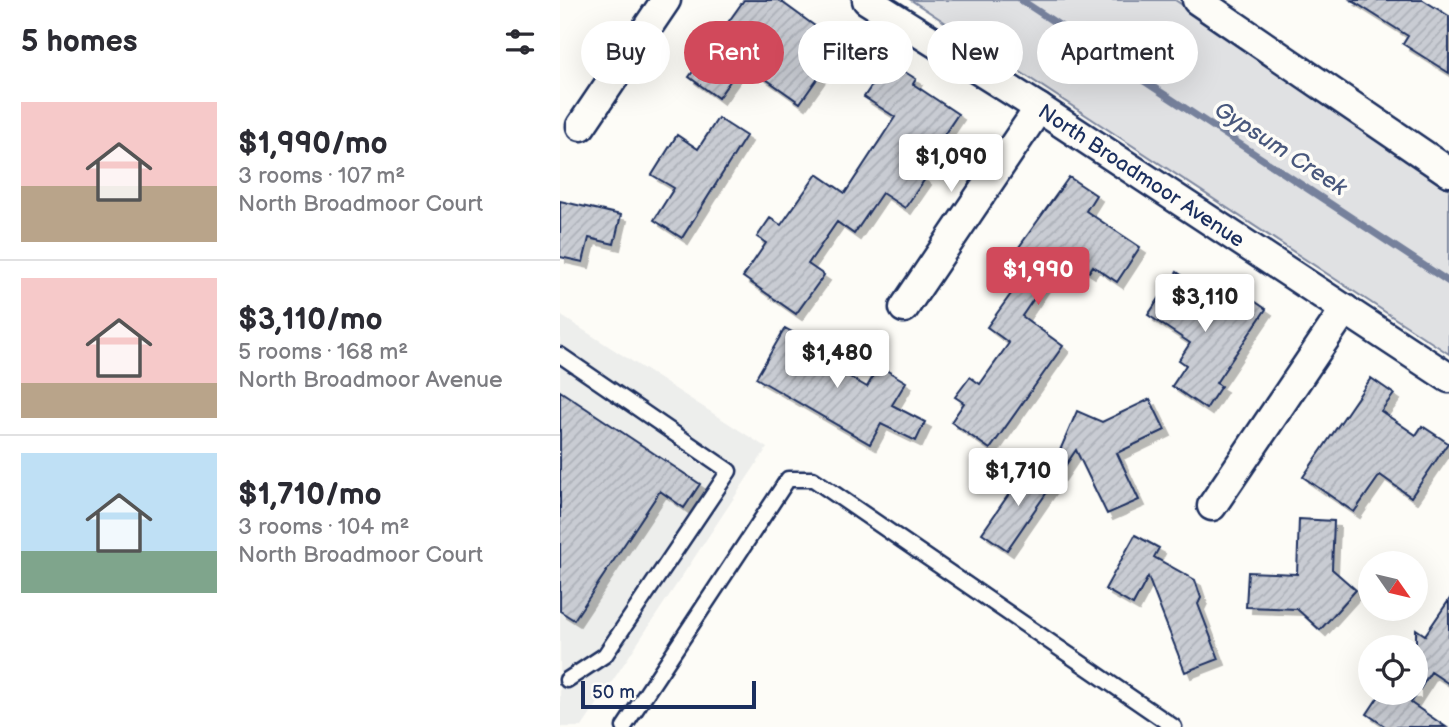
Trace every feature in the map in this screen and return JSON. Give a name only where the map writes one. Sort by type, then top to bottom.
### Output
[{"type":"street","points":[[581,125],[666,0]]},
{"type":"street","name":"North Broadmoor Avenue","points":[[867,0],[1039,108],[1449,378]]},
{"type":"street","points":[[1197,0],[1449,172]]},
{"type":"street","points":[[904,308],[1039,108]]},
{"type":"street","points":[[1212,506],[1345,309]]},
{"type":"lane","points":[[560,355],[729,471],[605,655],[562,682]]},
{"type":"lane","points":[[624,727],[788,479],[813,479],[1174,727]]},
{"type":"shaded area","points":[[911,0],[1175,0],[1449,186],[1449,354],[1039,84],[1198,84],[1198,21],[1037,21],[1037,83],[1023,74],[1023,21],[943,21]]},
{"type":"shaded area","points":[[560,315],[767,448],[582,727],[560,727]]},
{"type":"building","points":[[744,0],[779,0],[808,21],[798,21],[798,84],[813,84],[800,103],[773,84],[784,84],[784,21],[729,21]]},
{"type":"building","points":[[1351,0],[1423,0],[1449,16],[1449,73],[1403,44],[1408,36]]},
{"type":"building","points":[[699,84],[728,84],[718,98]]},
{"type":"building","points":[[873,84],[913,84],[958,114],[918,174],[925,179],[905,208],[882,193],[854,234],[837,222],[808,264],[824,275],[796,314],[743,277],[766,243],[757,237],[770,218],[781,225],[817,174],[845,193],[895,117],[864,97]]},
{"type":"building","points":[[718,118],[746,136],[682,238],[654,220],[674,188],[652,175],[677,135],[698,149]]},
{"type":"building","points":[[1069,177],[1096,195],[1086,211],[1140,247],[1117,282],[1093,266],[1089,272],[1070,260],[1056,279],[1050,275],[1022,316],[1063,346],[990,449],[951,422],[964,403],[955,397],[970,377],[980,384],[1009,343],[987,327],[1016,287],[999,275]]},
{"type":"building","points":[[560,201],[621,215],[614,244],[589,238],[583,262],[560,257]]},
{"type":"building","points":[[1177,272],[1230,308],[1241,292],[1266,309],[1216,383],[1221,386],[1206,409],[1172,386],[1186,365],[1179,360],[1190,343],[1148,315]]},
{"type":"building","points":[[785,328],[824,350],[819,359],[867,387],[879,366],[906,382],[892,405],[925,422],[916,441],[881,424],[870,444],[756,378]]},
{"type":"building","points":[[1371,378],[1394,394],[1381,411],[1416,435],[1422,426],[1448,443],[1411,497],[1380,475],[1354,512],[1303,477]]},
{"type":"building","points":[[560,391],[700,484],[684,508],[660,491],[574,620],[560,611]]},
{"type":"building","points":[[1150,399],[1165,430],[1117,453],[1139,500],[1107,514],[1076,450],[1059,475],[1051,471],[1077,411],[1102,422]]},
{"type":"building","points":[[1029,465],[1054,482],[1007,550],[982,533]]},
{"type":"building","points":[[1299,519],[1334,521],[1332,569],[1356,590],[1320,630],[1297,609],[1246,607],[1248,572],[1297,574]]},
{"type":"building","points":[[1135,535],[1159,548],[1154,557],[1195,580],[1201,598],[1198,604],[1219,659],[1185,672],[1148,577],[1133,605],[1105,589]]},
{"type":"building","points":[[1449,600],[1449,684],[1431,672],[1428,677],[1428,635],[1425,635]]},
{"type":"building","points":[[1373,705],[1414,705],[1446,727],[1386,727],[1367,714]]},
{"type":"waterway","name":"Gypsum Creek","points":[[1021,0],[1449,282]]}]
